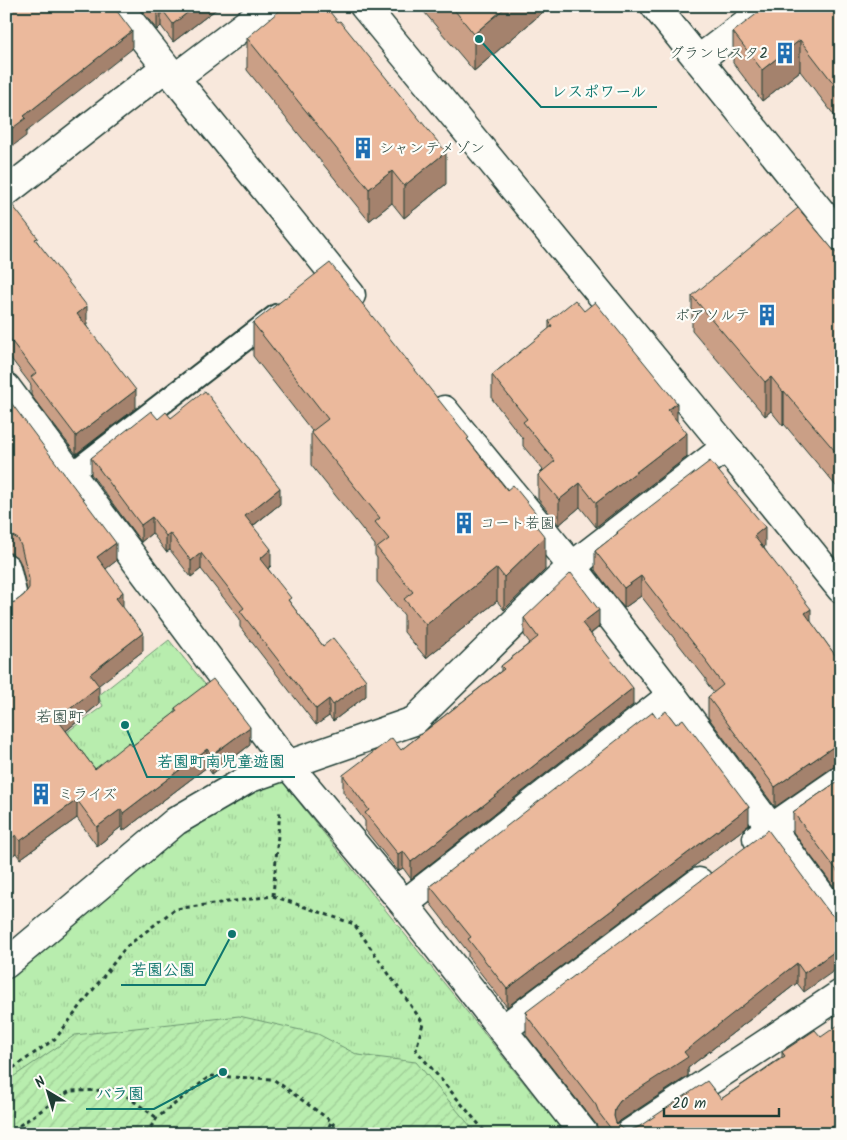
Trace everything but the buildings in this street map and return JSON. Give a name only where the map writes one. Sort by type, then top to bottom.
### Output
[{"type":"street","points":[[118,6],[325,278],[364,310]]},
{"type":"street","points":[[364,6],[841,589]]},
{"type":"street","points":[[655,6],[841,237]]},
{"type":"street","points":[[698,60],[769,6]]},
{"type":"street","points":[[6,192],[256,10]]},
{"type":"street","points":[[6,387],[288,765],[404,904],[584,1134]]},
{"type":"street","points":[[427,388],[572,566],[672,695],[841,922]]},
{"type":"street","points":[[6,964],[176,821],[250,778],[414,721],[572,566],[726,447]]},
{"type":"street","points":[[6,568],[14,601],[6,607]]},
{"type":"street","points":[[404,904],[672,695]]},
{"type":"street","points":[[740,852],[771,828],[841,780]]},
{"type":"street","points":[[502,1030],[716,870]]},
{"type":"street","points":[[629,1134],[841,994]]},
{"type":"lane","points":[[71,474],[294,301]]},
{"type":"path","points":[[273,896],[280,810]]},
{"type":"path","points":[[6,1071],[9,1071],[56,1038],[126,947],[175,909],[273,896],[354,924],[423,1023],[416,1050],[488,1134]]},
{"type":"path","points":[[146,1134],[157,1118],[210,1076],[273,1079],[331,1121],[341,1134]]},
{"type":"path","points":[[20,1134],[20,1125],[70,1091],[118,1090],[157,1118]]},
{"type":"path","points":[[326,1134],[331,1121]]},
{"type":"path","points":[[239,1134],[240,1130],[268,1134]]},
{"type":"green space","points":[[169,640],[213,694],[88,790],[52,743],[103,706],[98,696]]},
{"type":"green space","points":[[282,781],[565,1134],[6,1134],[6,980],[181,831],[228,801]]},
{"type":"green space","points":[[239,1016],[318,1034],[358,1055],[416,1062],[477,1134],[6,1134],[7,1081],[75,1035]]},
{"type":"place","name":"レスポワール","points":[[479,39]]},
{"type":"place","name":"グランビスタ2","points":[[785,53]]},
{"type":"place","name":"シャンテメゾン","points":[[363,148]]},
{"type":"place","name":"ボアソルテ","points":[[767,315]]},
{"type":"place","name":"コート若園","points":[[464,523]]},
{"type":"place","name":"若園町南児童遊園","points":[[125,725]]},
{"type":"place","name":"ミライズ","points":[[41,794]]},
{"type":"place","name":"若園公園","points":[[232,934]]},
{"type":"place","name":"バラ園","points":[[223,1072]]},
{"type":"district","name":"若園町","points":[[60,716]]}]
